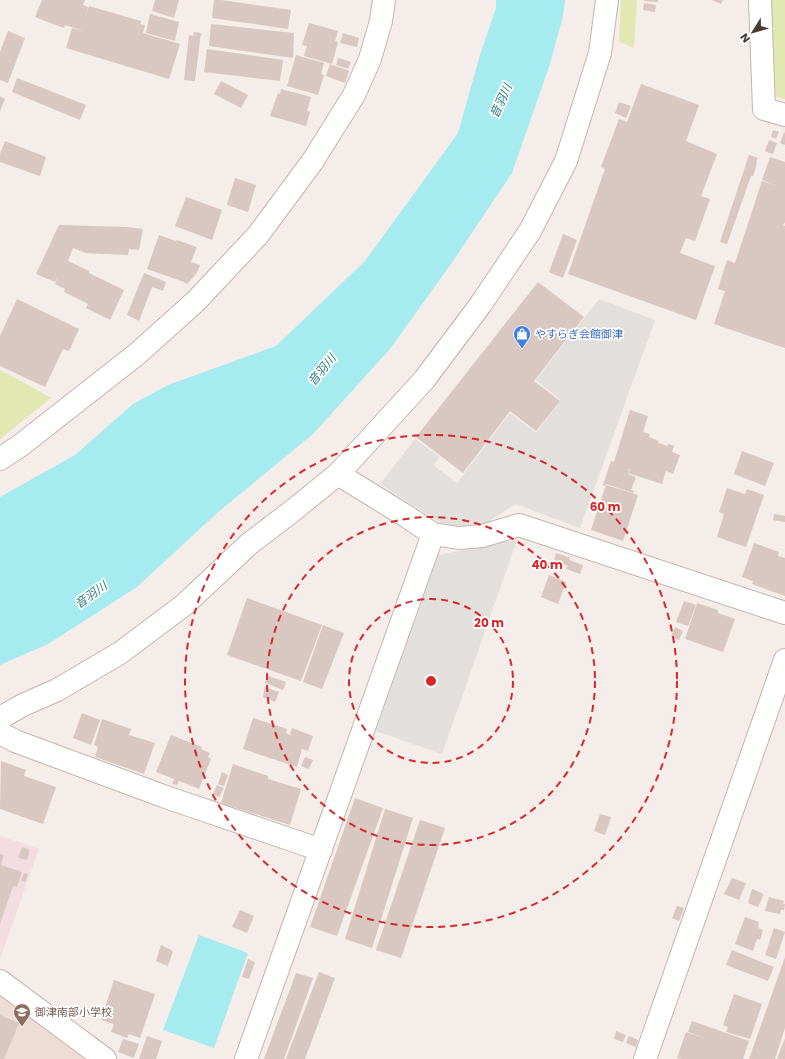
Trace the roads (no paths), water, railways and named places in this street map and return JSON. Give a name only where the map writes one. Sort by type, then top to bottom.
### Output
[{"type":"street","points":[[0,459],[21,445],[137,354],[196,301],[258,236],[312,162],[354,95],[370,59],[381,21],[384,0]]},
{"type":"street","points":[[0,718],[23,705],[57,690],[120,653],[184,605],[249,544],[338,474],[424,380],[481,304],[530,232],[566,161],[600,53],[607,0]]},
{"type":"street","points":[[760,0],[764,109],[785,115]]},
{"type":"street","points":[[338,474],[433,534],[459,538],[482,536],[519,525],[785,614]]},
{"type":"street","points":[[246,1059],[433,534]]},
{"type":"street","points":[[645,1059],[785,660]]},
{"type":"street","points":[[0,733],[15,741],[163,796],[320,850]]},
{"type":"street","points":[[0,981],[105,1059]]},
{"type":"water","name":"音羽川","points":[[496,0],[565,0],[563,16],[550,64],[512,173],[453,261],[390,349],[313,434],[217,513],[137,587],[48,644],[0,665],[0,497],[75,455],[133,404],[168,385],[276,346],[365,261],[458,133],[480,55],[496,8]]},
{"type":"water","points":[[199,935],[248,953],[214,1048],[163,1030]]},
{"type":"place","name":"やすらぎ会館御津","points":[[522,349]]},
{"type":"place","name":"御津南部小学校","points":[[22,1027]]}]
